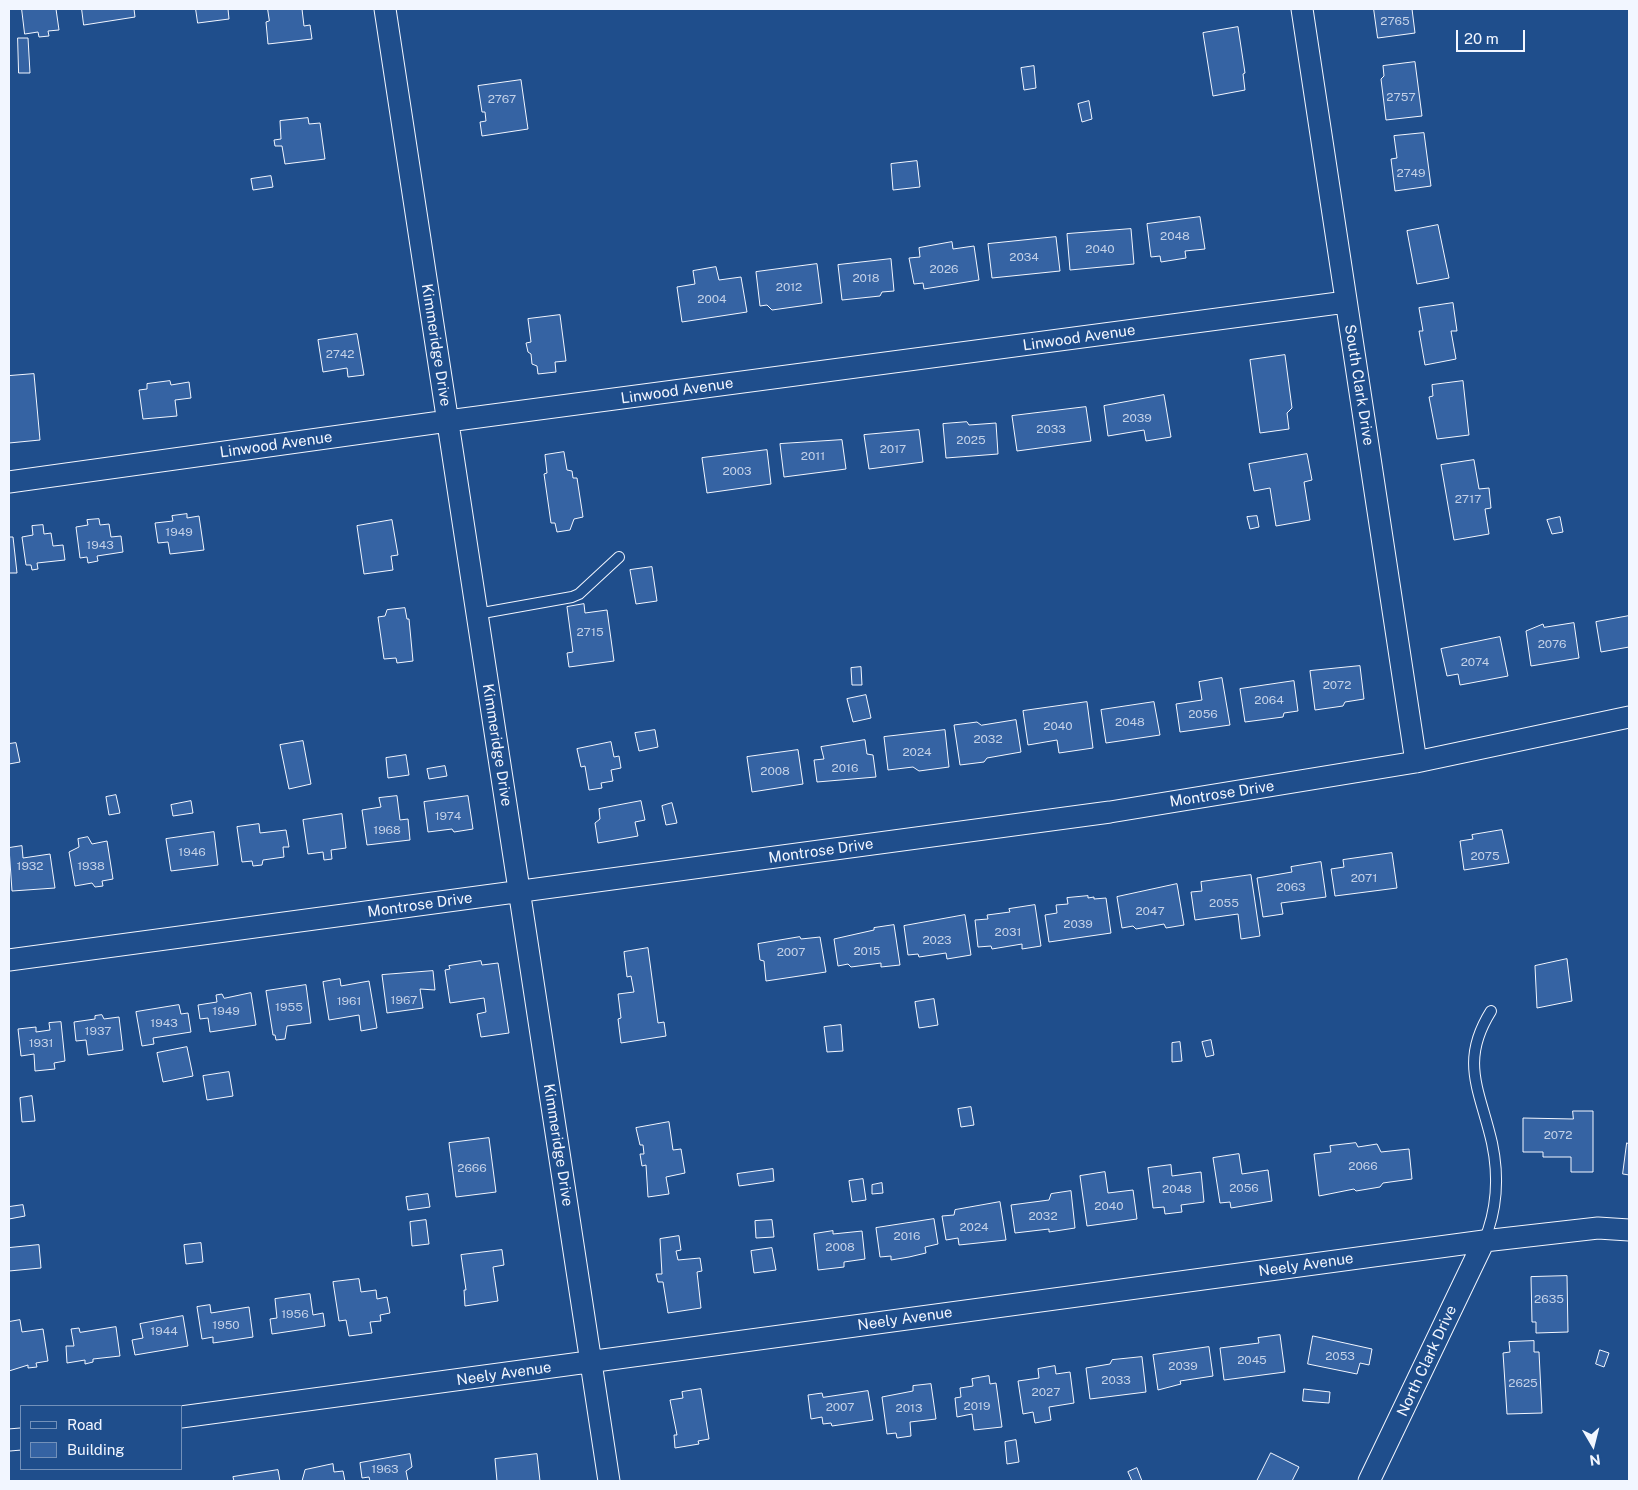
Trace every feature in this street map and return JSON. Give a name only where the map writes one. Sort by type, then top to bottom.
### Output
[{"type":"street","name":"Kimmeridge Drive","points":[[385,9],[609,1481]]},
{"type":"street","name":"South Clark Drive","points":[[1302,9],[1416,762]]},
{"type":"street","name":"Linwood Avenue","points":[[9,482],[448,421],[1346,302]]},
{"type":"street","name":"Montrose Drive","points":[[9,960],[1110,812],[1416,762],[1629,717]]},
{"type":"street","name":"Neely Avenue","points":[[182,1417],[1484,1241],[1598,1228],[1629,1230]]},
{"type":"street","name":"North Clark Drive","points":[[1369,1481],[1484,1241]]},
{"type":"lane","points":[[478,614],[572,597],[579,594],[619,557]]},
{"type":"lane","points":[[1484,1241],[1492,1220],[1495,1203],[1494,1156],[1480,1102],[1473,1054],[1480,1029],[1491,1011]]},
{"type":"building","points":[[22,9],[56,9],[59,30],[48,31],[49,36],[39,37],[38,32],[25,34]]},
{"type":"building","points":[[82,9],[134,9],[135,17],[84,25]]},
{"type":"building","points":[[196,9],[228,9],[229,19],[198,23]]},
{"type":"building","points":[[268,9],[302,9],[304,26],[310,25],[312,39],[268,44],[266,22],[269,21]]},
{"type":"building","points":[[1374,9],[1412,9],[1415,33],[1378,38]]},
{"type":"building","points":[[1238,27],[1245,73],[1243,74],[1245,90],[1213,96],[1203,33]]},
{"type":"building","points":[[18,38],[28,38],[30,73],[19,73]]},
{"type":"building","points":[[1415,62],[1422,116],[1386,120],[1381,79],[1384,76],[1383,66]]},
{"type":"building","points":[[1034,66],[1036,88],[1024,90],[1021,68]]},
{"type":"building","points":[[521,80],[528,129],[482,136],[480,122],[486,121],[485,112],[482,112],[478,86]]},
{"type":"building","points":[[1089,101],[1092,119],[1082,122],[1078,104]]},
{"type":"building","points":[[308,118],[309,124],[320,123],[325,159],[285,164],[282,146],[275,146],[274,140],[281,139],[280,121]]},
{"type":"building","points":[[1424,133],[1431,186],[1395,191],[1391,159],[1397,158],[1394,136]]},
{"type":"building","points":[[917,161],[920,187],[893,190],[891,164]]},
{"type":"building","points":[[271,176],[273,187],[253,190],[251,179]]},
{"type":"building","points":[[1200,217],[1205,249],[1185,251],[1186,258],[1161,262],[1160,256],[1151,257],[1147,224]]},
{"type":"building","points":[[1438,225],[1449,278],[1417,284],[1407,231]]},
{"type":"building","points":[[1131,229],[1134,264],[1070,270],[1067,234]]},
{"type":"building","points":[[1056,237],[1060,271],[992,278],[988,244]]},
{"type":"building","points":[[952,242],[953,249],[974,246],[979,280],[924,289],[923,283],[914,284],[909,258],[920,257],[919,248]]},
{"type":"building","points":[[891,259],[894,291],[882,292],[880,296],[842,300],[838,265]]},
{"type":"building","points":[[817,264],[822,303],[772,310],[767,305],[760,306],[756,272]]},
{"type":"building","points":[[716,267],[719,280],[741,277],[747,312],[682,322],[677,287],[695,284],[693,271]]},
{"type":"building","points":[[1453,303],[1457,331],[1451,331],[1456,359],[1425,365],[1419,331],[1423,331],[1419,308]]},
{"type":"building","points":[[560,315],[566,361],[555,362],[556,372],[538,374],[537,366],[532,364],[531,354],[528,352],[526,343],[531,342],[528,319]]},
{"type":"building","points":[[357,334],[364,375],[348,377],[347,368],[323,372],[318,340]]},
{"type":"building","points":[[1285,355],[1292,408],[1287,413],[1289,429],[1260,433],[1250,360]]},
{"type":"building","points":[[34,374],[40,440],[9,443],[9,376]]},
{"type":"building","points":[[170,381],[171,385],[189,382],[191,398],[175,400],[177,416],[143,419],[139,390],[147,389],[147,384]]},
{"type":"building","points":[[1463,381],[1469,435],[1437,439],[1429,397],[1433,396],[1432,385]]},
{"type":"building","points":[[1164,395],[1171,437],[1146,441],[1144,430],[1108,436],[1104,406]]},
{"type":"building","points":[[1086,407],[1091,441],[1017,451],[1012,416]]},
{"type":"building","points":[[967,422],[969,425],[996,423],[998,454],[946,458],[943,424]]},
{"type":"building","points":[[919,430],[923,462],[869,469],[864,435]]},
{"type":"building","points":[[842,440],[846,469],[784,477],[780,444]]},
{"type":"building","points":[[767,450],[771,484],[707,493],[702,458]]},
{"type":"building","points":[[564,452],[567,470],[572,471],[573,478],[577,478],[583,517],[574,519],[570,530],[557,532],[555,523],[551,523],[544,474],[547,473],[545,455]]},
{"type":"building","points":[[1307,454],[1312,480],[1304,482],[1310,520],[1276,526],[1270,488],[1254,491],[1249,464]]},
{"type":"building","points":[[1474,460],[1479,489],[1489,488],[1491,508],[1485,509],[1489,534],[1454,540],[1441,465]]},
{"type":"building","points":[[187,514],[187,518],[199,516],[204,550],[170,554],[168,542],[158,543],[155,523],[173,521],[172,516]]},
{"type":"building","points":[[1257,516],[1259,527],[1250,529],[1247,517]]},
{"type":"building","points":[[1560,517],[1563,532],[1552,534],[1547,520]]},
{"type":"building","points":[[99,519],[100,525],[109,524],[111,537],[121,536],[123,552],[97,556],[98,561],[88,563],[87,557],[80,558],[76,527],[88,525],[87,520]]},
{"type":"building","points":[[392,520],[398,555],[391,556],[393,570],[364,574],[357,526]]},
{"type":"building","points":[[43,525],[44,534],[51,533],[53,546],[63,545],[65,560],[37,563],[38,569],[32,570],[31,565],[26,565],[22,537],[33,535],[32,526]]},
{"type":"building","points":[[9,537],[13,537],[17,573],[9,573]]},
{"type":"building","points":[[652,567],[657,601],[636,604],[630,570]]},
{"type":"building","points":[[584,604],[585,613],[607,610],[614,661],[569,667],[567,653],[573,652],[567,607]]},
{"type":"building","points":[[405,608],[407,619],[409,619],[413,661],[397,663],[396,658],[384,659],[378,617],[385,616],[387,610]]},
{"type":"building","points":[[1629,616],[1629,647],[1601,652],[1596,622]]},
{"type":"building","points":[[1574,623],[1579,658],[1531,666],[1526,631],[1543,624],[1544,627]]},
{"type":"building","points":[[1500,637],[1508,676],[1460,685],[1458,674],[1447,676],[1441,649]]},
{"type":"building","points":[[1360,666],[1364,699],[1345,702],[1343,706],[1315,710],[1310,671]]},
{"type":"building","points":[[861,667],[862,685],[852,685],[851,668]]},
{"type":"building","points":[[1222,678],[1230,725],[1180,732],[1176,704],[1202,700],[1199,682]]},
{"type":"building","points":[[1294,681],[1298,711],[1284,713],[1283,717],[1245,722],[1240,689]]},
{"type":"building","points":[[866,695],[871,718],[853,722],[847,699]]},
{"type":"building","points":[[1087,702],[1093,748],[1059,753],[1057,740],[1028,745],[1023,711]]},
{"type":"building","points":[[1154,702],[1160,735],[1106,743],[1101,710]]},
{"type":"building","points":[[1016,720],[1021,752],[987,758],[984,762],[960,765],[954,725],[977,722],[981,725]]},
{"type":"building","points":[[655,730],[658,747],[639,751],[635,733]]},
{"type":"building","points":[[945,730],[949,767],[919,771],[913,767],[888,770],[884,737]]},
{"type":"building","points":[[865,740],[867,754],[873,755],[876,777],[817,782],[814,760],[824,759],[821,747]]},
{"type":"building","points":[[303,741],[311,784],[289,789],[280,745]]},
{"type":"building","points":[[611,742],[614,757],[619,756],[621,768],[611,770],[613,781],[601,783],[602,788],[589,790],[585,766],[581,767],[577,749]]},
{"type":"building","points":[[16,743],[20,762],[9,764],[9,744]]},
{"type":"building","points":[[798,750],[803,784],[752,792],[747,757]]},
{"type":"building","points":[[406,755],[409,775],[388,778],[386,758]]},
{"type":"building","points":[[445,766],[447,776],[429,779],[427,769]]},
{"type":"building","points":[[116,795],[120,813],[109,815],[106,797]]},
{"type":"building","points":[[397,796],[400,820],[408,819],[410,840],[367,845],[362,810],[381,807],[379,798]]},
{"type":"building","points":[[468,796],[473,829],[454,832],[452,829],[428,832],[424,802]]},
{"type":"building","points":[[191,801],[193,813],[173,816],[171,805]]},
{"type":"building","points":[[641,801],[645,820],[635,822],[638,836],[598,843],[595,823],[600,819],[599,809]]},
{"type":"building","points":[[672,803],[677,823],[666,825],[662,806]]},
{"type":"building","points":[[342,814],[346,848],[331,850],[332,859],[324,860],[323,852],[308,854],[303,820]]},
{"type":"building","points":[[259,824],[260,833],[286,830],[289,847],[283,847],[284,857],[263,860],[262,865],[253,866],[252,861],[242,862],[237,827]]},
{"type":"building","points":[[1502,830],[1509,863],[1464,870],[1460,841],[1473,839],[1472,835]]},
{"type":"building","points":[[214,832],[218,865],[171,871],[166,839]]},
{"type":"building","points":[[88,837],[92,844],[107,841],[113,879],[102,881],[103,886],[95,887],[92,883],[75,886],[69,852],[79,847],[78,839]]},
{"type":"building","points":[[22,846],[23,858],[50,854],[55,888],[12,891],[9,848]]},
{"type":"building","points":[[1392,853],[1397,888],[1335,896],[1331,869],[1344,867],[1343,860]]},
{"type":"building","points":[[1321,862],[1326,897],[1281,903],[1283,914],[1263,917],[1257,878],[1292,872],[1291,867]]},
{"type":"building","points":[[1251,875],[1260,936],[1241,939],[1238,914],[1195,920],[1191,892],[1202,891],[1201,882]]},
{"type":"building","points":[[1177,884],[1184,925],[1166,928],[1164,924],[1136,929],[1133,926],[1122,928],[1117,897]]},
{"type":"building","points":[[1088,896],[1088,898],[1094,897],[1094,899],[1106,898],[1111,933],[1049,942],[1045,915],[1057,913],[1056,905],[1068,904],[1067,898]]},
{"type":"building","points":[[1035,905],[1041,946],[1022,949],[1022,944],[992,949],[991,946],[978,947],[975,920],[988,919],[987,915],[1010,912],[1009,909]]},
{"type":"building","points":[[965,915],[971,955],[947,959],[946,953],[919,957],[918,954],[908,955],[904,926]]},
{"type":"building","points":[[894,925],[900,965],[881,967],[881,963],[851,967],[848,964],[838,966],[834,939],[874,930],[874,928]]},
{"type":"building","points":[[800,937],[801,939],[820,937],[826,972],[766,981],[764,961],[760,960],[758,944]]},
{"type":"building","points":[[648,948],[658,1023],[664,1022],[666,1036],[621,1043],[618,1019],[621,1018],[618,994],[634,992],[631,976],[627,977],[624,952]]},
{"type":"building","points":[[1567,959],[1572,1001],[1537,1008],[1535,966]]},
{"type":"building","points":[[481,961],[482,965],[498,963],[509,1033],[481,1037],[477,1014],[486,1012],[484,998],[450,1003],[445,970],[450,969],[449,966]]},
{"type":"building","points":[[433,971],[435,990],[420,989],[423,1008],[387,1013],[382,975]]},
{"type":"building","points":[[340,979],[341,986],[369,981],[377,1028],[361,1031],[359,1015],[329,1020],[323,982]]},
{"type":"building","points":[[306,985],[311,1023],[287,1026],[285,1039],[276,1040],[275,1035],[273,1035],[266,991]]},
{"type":"building","points":[[251,993],[256,1025],[210,1032],[208,1018],[200,1019],[198,1005],[217,1002],[216,995],[222,994],[224,998]]},
{"type":"building","points":[[934,999],[938,1025],[919,1028],[915,1002]]},
{"type":"building","points":[[179,1005],[181,1014],[188,1013],[191,1032],[153,1038],[154,1044],[142,1046],[136,1012]]},
{"type":"building","points":[[102,1015],[104,1019],[119,1017],[123,1050],[88,1055],[86,1040],[76,1041],[74,1022],[95,1019],[95,1016]]},
{"type":"building","points":[[61,1022],[65,1061],[54,1063],[55,1069],[35,1071],[34,1054],[21,1056],[18,1029],[36,1027],[36,1032],[50,1030],[49,1023]]},
{"type":"building","points":[[841,1025],[843,1051],[827,1052],[824,1027]]},
{"type":"building","points":[[1211,1040],[1214,1055],[1206,1057],[1202,1042]]},
{"type":"building","points":[[1180,1042],[1182,1061],[1172,1062],[1172,1043]]},
{"type":"building","points":[[187,1047],[193,1076],[163,1082],[157,1053]]},
{"type":"building","points":[[229,1072],[233,1096],[207,1100],[203,1076]]},
{"type":"building","points":[[32,1096],[35,1121],[22,1122],[20,1098]]},
{"type":"building","points":[[971,1107],[974,1125],[961,1127],[958,1109]]},
{"type":"building","points":[[1573,1111],[1593,1111],[1593,1172],[1571,1172],[1571,1157],[1543,1157],[1543,1152],[1523,1152],[1523,1118],[1573,1119]]},
{"type":"building","points":[[669,1122],[673,1150],[681,1149],[685,1173],[666,1177],[669,1194],[648,1197],[646,1165],[642,1166],[640,1154],[644,1154],[643,1145],[640,1145],[636,1128]]},
{"type":"building","points":[[489,1138],[496,1192],[456,1197],[449,1143]]},
{"type":"building","points":[[1356,1143],[1358,1147],[1377,1144],[1381,1152],[1409,1149],[1412,1179],[1383,1183],[1380,1187],[1356,1191],[1354,1189],[1319,1196],[1314,1154],[1331,1152],[1330,1146]]},
{"type":"building","points":[[1627,1143],[1629,1144],[1629,1175],[1623,1174]]},
{"type":"building","points":[[1239,1154],[1242,1174],[1268,1170],[1272,1201],[1231,1208],[1230,1202],[1220,1203],[1213,1158]]},
{"type":"building","points":[[1171,1165],[1172,1176],[1201,1172],[1204,1202],[1181,1205],[1182,1212],[1165,1214],[1164,1207],[1153,1208],[1148,1168]]},
{"type":"building","points":[[773,1169],[774,1181],[739,1186],[737,1174]]},
{"type":"building","points":[[1105,1172],[1108,1193],[1133,1190],[1137,1219],[1087,1226],[1080,1176]]},
{"type":"building","points":[[863,1179],[866,1200],[852,1202],[849,1181]]},
{"type":"building","points":[[882,1183],[883,1193],[872,1194],[872,1185]]},
{"type":"building","points":[[1071,1191],[1075,1228],[1049,1232],[1049,1229],[1015,1233],[1011,1205],[1049,1200],[1051,1194]]},
{"type":"building","points":[[428,1194],[430,1207],[408,1210],[406,1197]]},
{"type":"building","points":[[1000,1202],[1006,1240],[959,1245],[958,1238],[946,1240],[942,1216],[954,1215],[955,1210]]},
{"type":"building","points":[[23,1205],[25,1216],[9,1219],[9,1207]]},
{"type":"building","points":[[934,1219],[938,1244],[925,1247],[926,1253],[891,1260],[891,1256],[880,1257],[876,1228]]},
{"type":"building","points":[[426,1220],[429,1244],[412,1246],[410,1222]]},
{"type":"building","points":[[772,1220],[774,1237],[756,1238],[755,1221]]},
{"type":"building","points":[[833,1231],[833,1234],[862,1231],[865,1259],[844,1262],[844,1267],[818,1270],[814,1234]]},
{"type":"building","points":[[679,1236],[681,1250],[676,1251],[678,1260],[700,1258],[702,1271],[697,1272],[701,1308],[668,1313],[663,1282],[658,1282],[656,1274],[662,1274],[660,1239]]},
{"type":"building","points":[[201,1243],[203,1262],[186,1264],[184,1245]]},
{"type":"building","points":[[39,1245],[41,1268],[9,1271],[9,1248]]},
{"type":"building","points":[[772,1248],[776,1270],[754,1273],[751,1251]]},
{"type":"building","points":[[502,1250],[504,1265],[493,1267],[498,1301],[465,1306],[464,1290],[466,1290],[461,1255]]},
{"type":"building","points":[[1567,1276],[1568,1332],[1536,1333],[1536,1322],[1532,1322],[1531,1277]]},
{"type":"building","points":[[359,1279],[361,1292],[376,1290],[377,1299],[387,1297],[390,1313],[380,1315],[381,1321],[370,1322],[372,1333],[349,1336],[346,1320],[339,1321],[333,1282]]},
{"type":"building","points":[[310,1294],[313,1315],[323,1313],[325,1326],[272,1334],[270,1319],[277,1318],[275,1299]]},
{"type":"building","points":[[210,1305],[211,1313],[249,1307],[253,1337],[213,1343],[213,1337],[202,1339],[197,1307]]},
{"type":"building","points":[[183,1316],[188,1346],[135,1355],[132,1340],[143,1338],[140,1324]]},
{"type":"building","points":[[20,1320],[22,1332],[43,1329],[48,1361],[36,1363],[37,1367],[28,1368],[28,1365],[9,1371],[9,1322]]},
{"type":"building","points":[[116,1327],[120,1356],[93,1359],[93,1362],[85,1364],[85,1360],[67,1363],[66,1346],[74,1346],[71,1329],[79,1328],[80,1332]]},
{"type":"building","points":[[1280,1335],[1285,1372],[1224,1380],[1220,1348],[1259,1343],[1258,1338]]},
{"type":"building","points":[[1313,1336],[1372,1349],[1369,1365],[1360,1363],[1357,1374],[1308,1364]]},
{"type":"building","points":[[1534,1341],[1534,1352],[1539,1352],[1542,1413],[1507,1414],[1503,1353],[1510,1352],[1509,1342]]},
{"type":"building","points":[[1209,1347],[1213,1376],[1180,1381],[1181,1384],[1158,1390],[1153,1355]]},
{"type":"building","points":[[1600,1350],[1609,1353],[1604,1367],[1596,1364]]},
{"type":"building","points":[[1142,1357],[1146,1392],[1090,1399],[1086,1368],[1110,1364],[1112,1360]]},
{"type":"building","points":[[1055,1366],[1056,1374],[1070,1372],[1074,1403],[1049,1407],[1051,1420],[1035,1423],[1033,1412],[1023,1414],[1018,1381],[1039,1378],[1038,1369]]},
{"type":"building","points":[[989,1376],[990,1384],[996,1383],[1002,1427],[974,1430],[972,1414],[957,1417],[955,1398],[961,1397],[960,1388],[973,1386],[972,1379]]},
{"type":"building","points":[[931,1384],[936,1419],[910,1422],[911,1436],[897,1438],[896,1433],[887,1434],[882,1397],[913,1391],[913,1386]]},
{"type":"building","points":[[701,1389],[709,1439],[698,1441],[699,1444],[675,1448],[674,1435],[677,1435],[670,1400],[683,1398],[682,1392]]},
{"type":"building","points":[[1304,1389],[1330,1392],[1329,1403],[1303,1401]]},
{"type":"building","points":[[868,1391],[873,1420],[832,1426],[831,1423],[823,1424],[822,1417],[811,1419],[808,1395],[822,1393],[823,1397]]},
{"type":"building","points":[[1016,1440],[1019,1462],[1007,1464],[1005,1442]]},
{"type":"building","points":[[1271,1453],[1299,1467],[1292,1481],[1257,1481]]},
{"type":"building","points":[[410,1454],[412,1467],[406,1471],[408,1481],[370,1481],[369,1477],[362,1478],[360,1463]]},
{"type":"building","points":[[537,1454],[540,1481],[497,1481],[495,1459]]},
{"type":"building","points":[[333,1464],[334,1472],[343,1471],[345,1481],[302,1481],[305,1470]]},
{"type":"building","points":[[1137,1468],[1142,1481],[1132,1481],[1128,1472]]},
{"type":"building","points":[[278,1470],[280,1481],[234,1481],[233,1477]]}]
